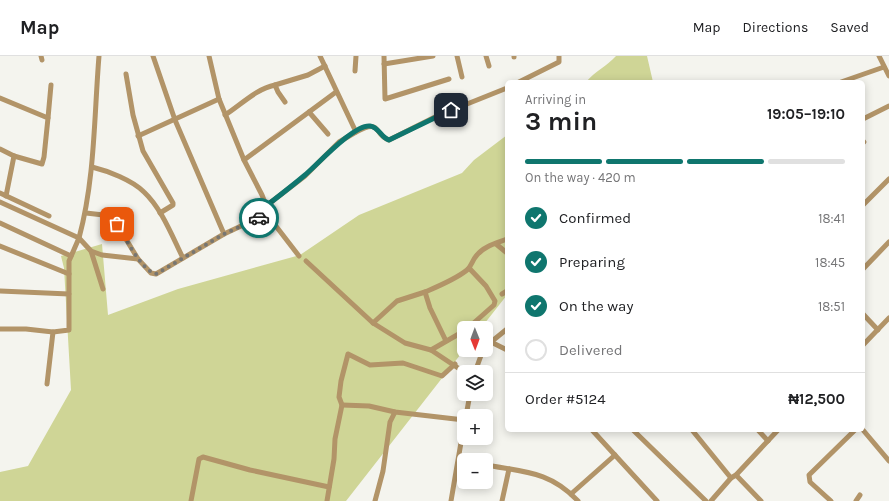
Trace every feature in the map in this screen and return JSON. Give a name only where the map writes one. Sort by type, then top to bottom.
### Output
[{"type":"street","points":[[0,329],[26,329],[53,332],[69,330],[69,261],[79,238],[86,213],[92,167],[99,56]]},
{"type":"street","points":[[153,56],[175,120],[224,234]]},
{"type":"street","points":[[209,56],[219,99],[244,160],[272,221],[299,256]]},
{"type":"street","points":[[320,56],[356,132]]},
{"type":"street","points":[[356,56],[356,71]]},
{"type":"street","points":[[384,56],[384,97],[386,99],[449,79]]},
{"type":"street","points":[[384,64],[433,56]]},
{"type":"street","points":[[457,56],[462,77]]},
{"type":"street","points":[[486,56],[489,66]]},
{"type":"street","points":[[523,80],[559,62],[559,56]]},
{"type":"street","points":[[879,56],[889,76]]},
{"type":"street","points":[[225,114],[250,96],[266,87],[308,75],[325,66]]},
{"type":"street","points":[[847,80],[884,67]]},
{"type":"street","points":[[126,74],[138,136],[143,151],[173,203],[173,205],[160,212]]},
{"type":"street","points":[[0,148],[14,156],[42,164],[51,85]]},
{"type":"street","points":[[275,85],[285,102]]},
{"type":"street","points":[[266,206],[305,176],[339,142],[368,126],[372,126],[378,130],[386,139],[389,140],[437,116],[505,89]]},
{"type":"street","points":[[244,160],[336,92]]},
{"type":"street","points":[[0,98],[48,118]]},
{"type":"street","points":[[138,136],[219,99]]},
{"type":"street","points":[[865,118],[889,106]]},
{"type":"street","points":[[309,112],[328,134]]},
{"type":"street","points":[[6,196],[14,156]]},
{"type":"street","points":[[92,167],[110,172],[144,192],[160,212],[183,258]]},
{"type":"street","points":[[865,203],[889,179]]},
{"type":"street","points":[[0,193],[49,216]]},
{"type":"street","points":[[0,202],[79,238],[91,251],[103,289]]},
{"type":"street","points":[[86,213],[112,216],[138,259],[151,273],[156,274],[224,234],[269,213]]},
{"type":"street","points":[[0,223],[71,256]]},
{"type":"street","points":[[373,323],[397,301],[439,286],[469,268],[477,254],[487,247],[505,240]]},
{"type":"street","points":[[865,267],[889,242]]},
{"type":"street","points":[[496,244],[505,251]]},
{"type":"street","points":[[0,246],[69,274]]},
{"type":"street","points":[[91,251],[102,255],[138,259]]},
{"type":"street","points":[[306,261],[373,323],[405,343],[431,350],[455,364],[442,376],[403,363],[396,365],[370,365],[348,354],[341,381],[339,396],[342,405],[335,439],[335,452],[327,501]]},
{"type":"street","points":[[469,268],[486,286],[495,301],[494,305],[476,321]]},
{"type":"street","points":[[0,291],[69,294]]},
{"type":"street","points":[[425,292],[430,308],[446,341]]},
{"type":"street","points":[[865,316],[878,330]]},
{"type":"street","points":[[865,343],[889,318]]},
{"type":"street","points":[[493,340],[505,331]]},
{"type":"street","points":[[48,384],[53,332]]},
{"type":"street","points":[[431,350],[457,335]]},
{"type":"street","points":[[493,343],[505,349]]},
{"type":"street","points":[[342,405],[369,406],[395,412],[457,419]]},
{"type":"street","points":[[376,501],[383,471],[390,422],[395,412]]},
{"type":"street","points":[[594,432],[657,501]]},
{"type":"street","points":[[635,432],[706,501]]},
{"type":"street","points":[[694,432],[731,478]]},
{"type":"street","points":[[760,432],[768,441]]},
{"type":"street","points":[[711,501],[731,478],[736,475],[776,432]]},
{"type":"street","points":[[831,501],[810,482],[809,475],[853,432]]},
{"type":"street","points":[[865,432],[888,458]]},
{"type":"street","points":[[571,494],[615,455]]},
{"type":"street","points":[[191,501],[199,459],[203,457],[250,470],[329,487]]},
{"type":"street","points":[[493,466],[543,475],[562,486],[578,501]]},
{"type":"street","points":[[502,501],[509,469]]},
{"type":"street","points":[[736,475],[761,501]]},
{"type":"street","points":[[451,501],[457,476]]},
{"type":"street","points":[[856,501],[860,495]]},
{"type":"green space","points":[[616,56],[647,56],[653,80],[588,80]]},
{"type":"green space","points":[[505,137],[505,298],[487,321],[457,321],[457,357],[459,357],[346,501],[0,501],[0,472],[28,466],[71,390],[64,268],[61,256],[102,244],[108,315],[178,289],[300,255],[359,215],[462,173],[474,160]]},
{"type":"way so far","points":[[117,224],[138,259],[151,273],[156,274],[224,234],[259,218]]},
{"type":"route","points":[[259,218],[269,213],[266,206],[305,176],[339,142],[356,132],[368,126],[372,126],[387,140],[389,140],[451,110]]}]
